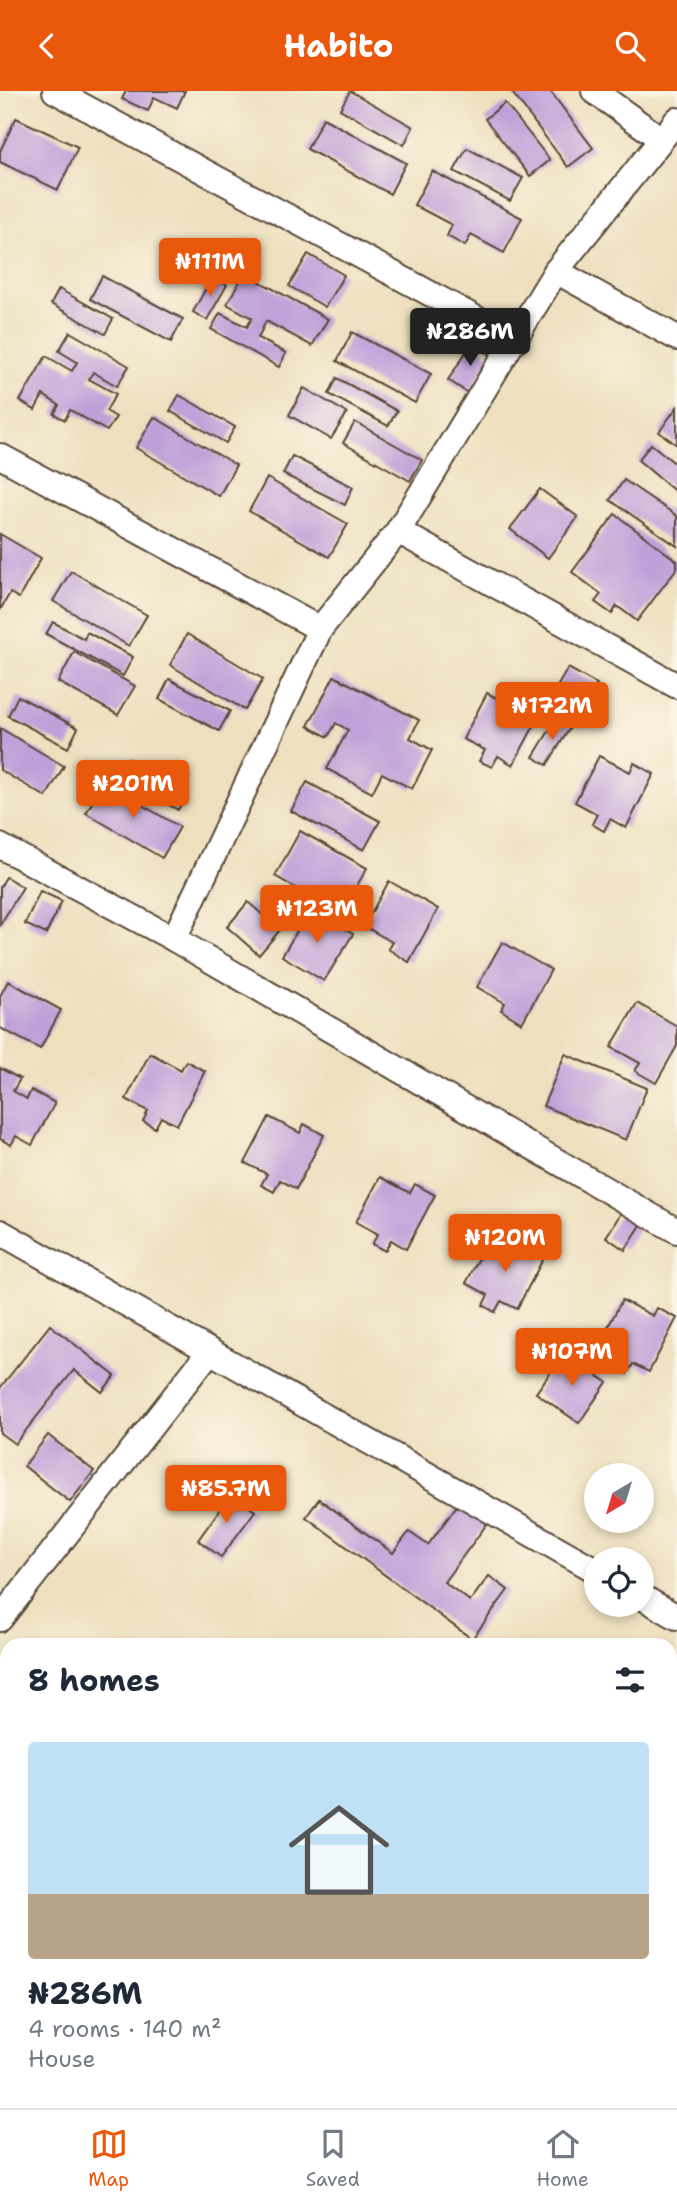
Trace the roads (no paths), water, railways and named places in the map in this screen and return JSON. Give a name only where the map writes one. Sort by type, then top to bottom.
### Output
[{"type":"street","points":[[55,91],[516,339]]},
{"type":"street","points":[[594,91],[661,139]]},
{"type":"street","points":[[174,939],[320,629],[398,531],[556,271],[677,120]]},
{"type":"street","points":[[556,271],[677,338]]},
{"type":"street","points":[[0,456],[320,629]]},
{"type":"street","points":[[398,531],[677,686]]},
{"type":"street","points":[[0,846],[174,939],[677,1231]]},
{"type":"street","points":[[0,1232],[584,1564]]},
{"type":"street","points":[[0,1619],[210,1351]]},
{"type":"street","points":[[654,1604],[677,1617]]}]
